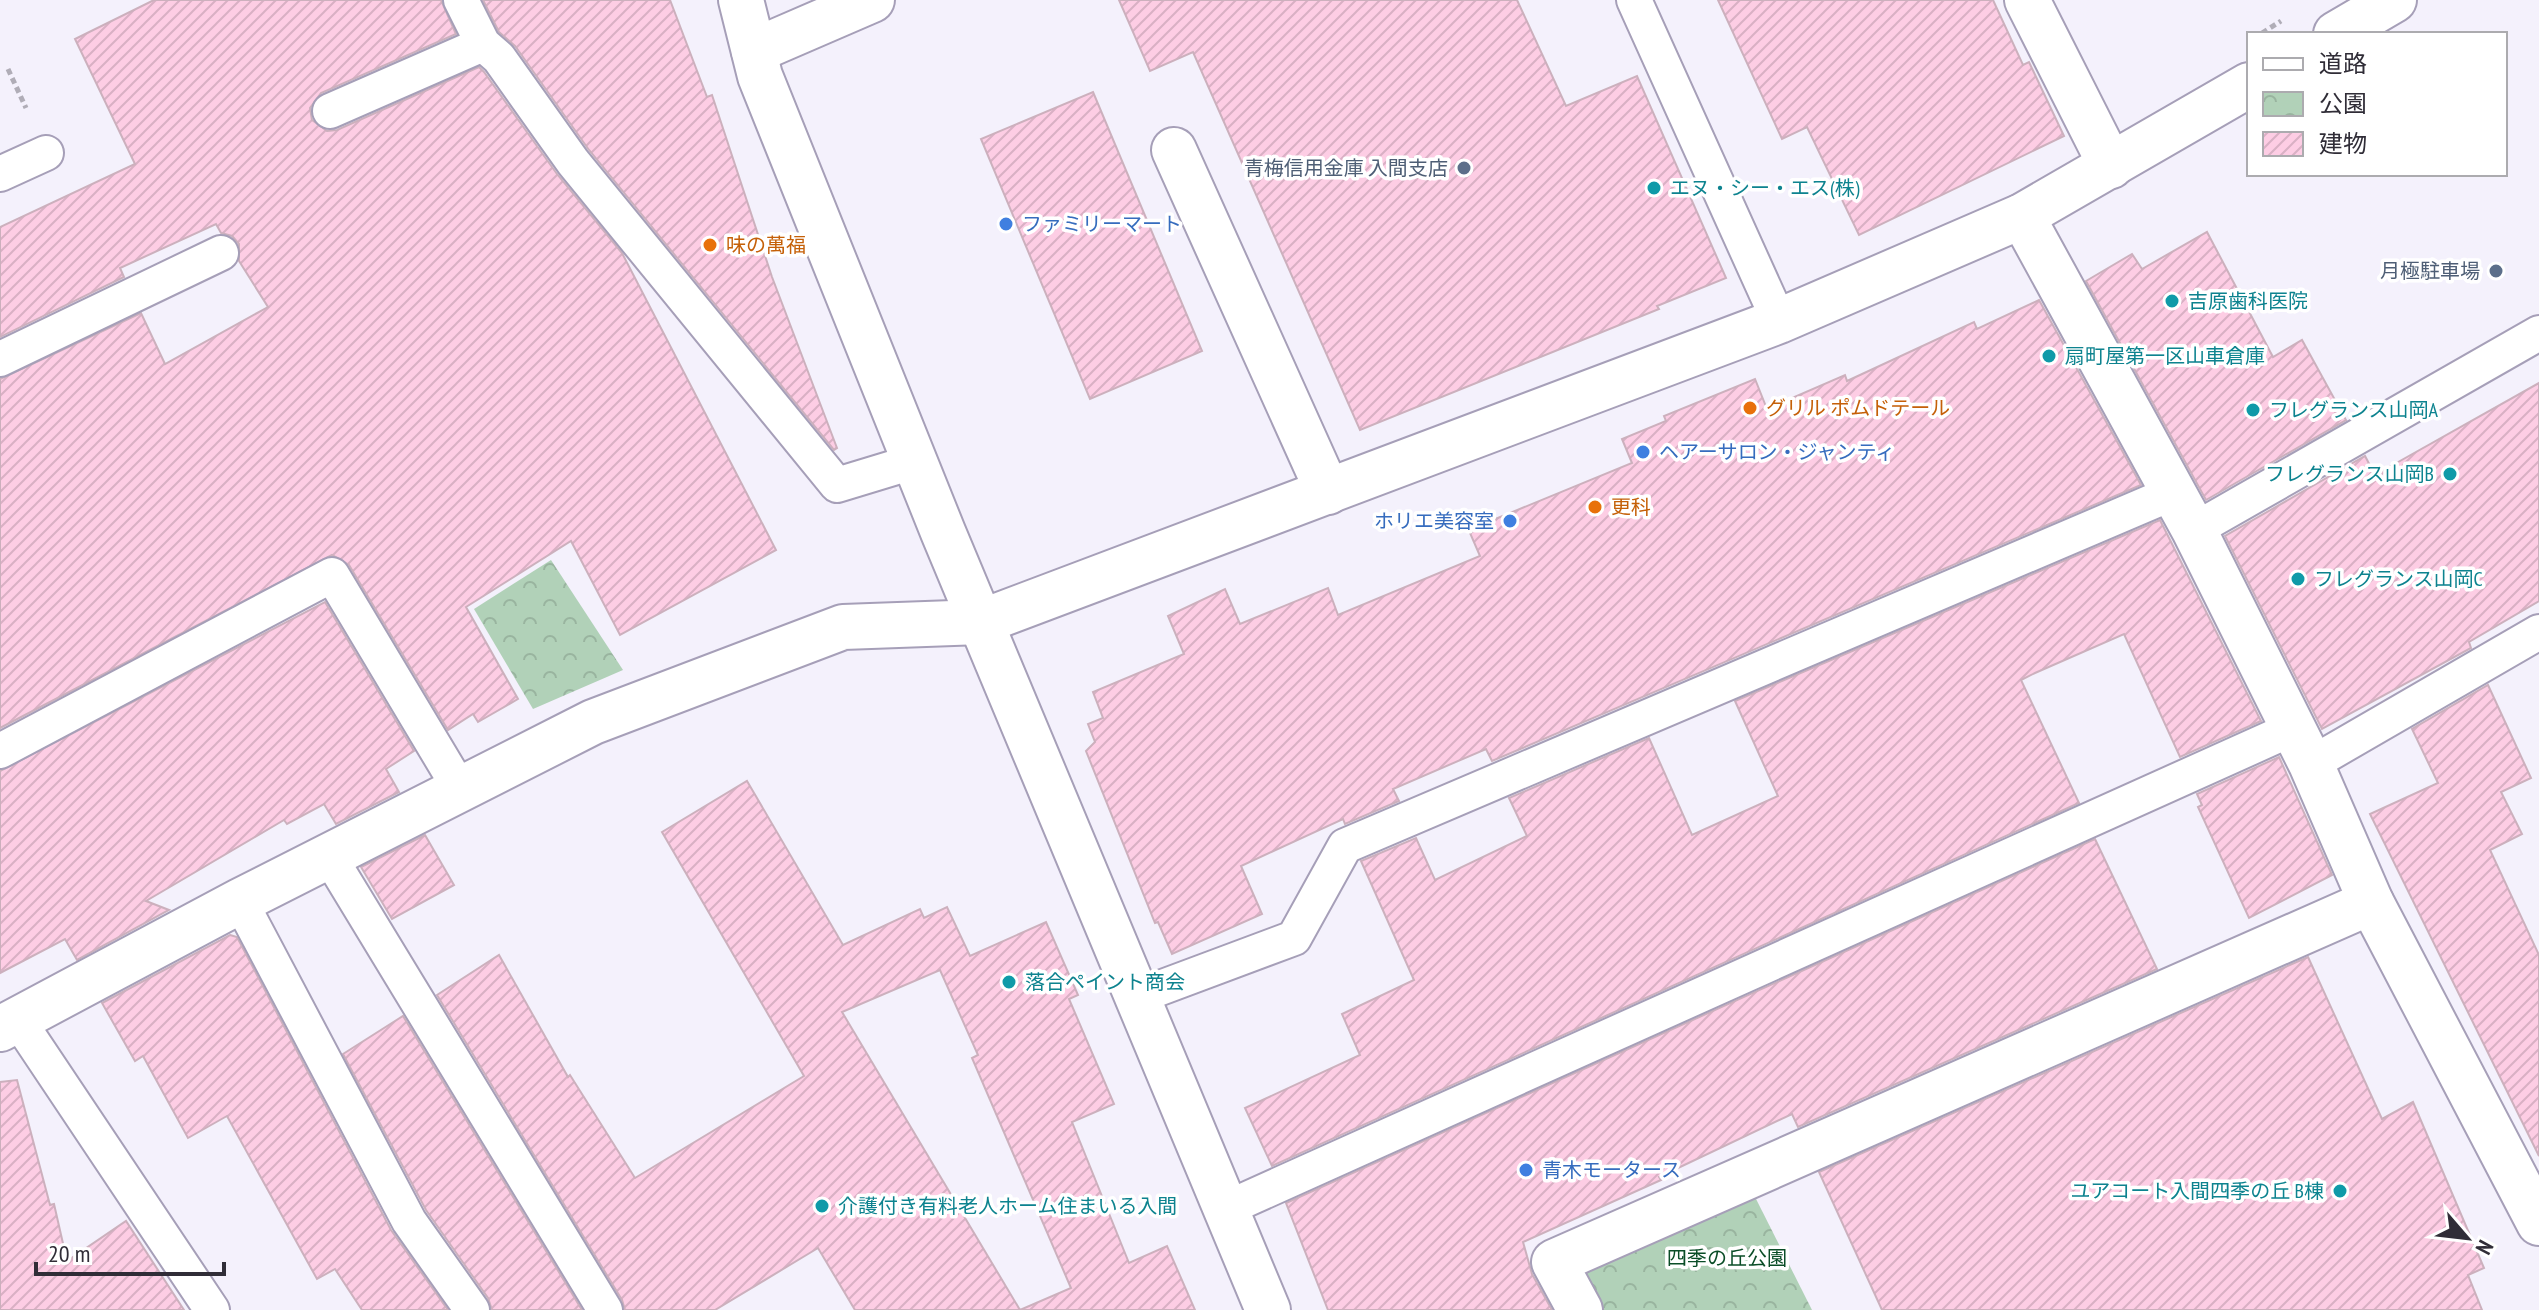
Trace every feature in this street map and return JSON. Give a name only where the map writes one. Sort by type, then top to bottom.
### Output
[{"type":"street","points":[[741,0],[760,76],[981,622],[1268,1310]]},
{"type":"street","points":[[754,51],[872,0]]},
{"type":"street","points":[[2027,0],[2111,166]]},
{"type":"street","points":[[2339,32],[2394,0]]},
{"type":"street","points":[[9,1024],[240,901],[593,722],[843,627],[981,622],[1779,321],[2022,216],[2247,86]]},
{"type":"street","points":[[1174,150],[1328,492]]},
{"type":"street","points":[[2022,216],[2185,511],[2302,746],[2371,902],[2533,1198]]},
{"type":"street","points":[[1580,1310],[1554,1262],[2371,902]]},
{"type":"lane","points":[[461,0],[483,44],[499,58],[573,162],[837,485],[916,461]]},
{"type":"lane","points":[[1634,0],[1779,321]]},
{"type":"lane","points":[[330,111],[483,44]]},
{"type":"lane","points":[[0,174],[46,153]]},
{"type":"lane","points":[[0,359],[221,253]]},
{"type":"lane","points":[[1136,997],[1294,938],[1345,846],[2185,511],[2539,333]]},
{"type":"lane","points":[[0,751],[332,575],[460,789]]},
{"type":"lane","points":[[1225,1209],[2302,746],[2539,632]]},
{"type":"lane","points":[[329,856],[605,1310]]},
{"type":"lane","points":[[240,901],[409,1221],[472,1310]]},
{"type":"lane","points":[[9,1024],[212,1310]]},
{"type":"green space","points":[[551,560],[623,670],[533,709],[474,609]]},
{"type":"green space","name":"四季の丘公園","points":[[1752,1191],[1812,1310],[1599,1310],[1583,1280],[1592,1264]]},
{"type":"building","points":[[154,0],[441,0],[456,34],[321,93],[310,108],[312,120],[327,131],[337,130],[479,67],[557,174],[622,253],[776,550],[620,635],[571,541],[466,607],[518,699],[478,722],[473,714],[448,730],[349,565],[332,555],[0,728],[0,379],[141,313],[165,364],[268,307],[239,261],[239,244],[232,236],[221,233],[216,224],[120,268],[124,277],[0,337],[0,227],[135,164],[75,39]]},
{"type":"building","points":[[483,0],[670,0],[707,97],[712,95],[772,277],[837,448],[834,450],[589,150],[515,46],[499,32]]},
{"type":"building","name":"青梅信用金庫 入間支店","points":[[1119,0],[1517,0],[1566,106],[1637,76],[1726,278],[1657,306],[1659,309],[1360,430],[1193,52],[1150,71]]},
{"type":"building","points":[[1718,0],[1993,0],[2023,65],[2029,62],[2064,136],[1859,235],[1807,127],[1782,139]]},
{"type":"building","points":[[1093,92],[1202,351],[1090,399],[981,139]]},
{"type":"building","points":[[2207,232],[2273,357],[2302,340],[2346,420],[2206,500],[2086,281],[2132,254],[2142,269]]},
{"type":"building","points":[[2039,300],[2141,485],[1492,761],[1486,749],[1393,789],[1399,801],[1345,824],[1343,819],[1241,866],[1262,914],[1172,954],[1158,922],[1155,923],[1086,751],[1095,742],[1088,724],[1103,718],[1093,692],[1184,654],[1168,616],[1225,589],[1240,624],[1328,588],[1338,615],[1480,556],[1470,533],[1488,522],[1632,463],[1622,439],[1666,421],[1664,416],[1755,379],[1767,409],[1845,375],[1847,381],[1974,322],[1977,329]]},
{"type":"building","points":[[2539,383],[2539,601],[2469,642],[2471,648],[2322,729],[2225,536],[2365,456],[2375,475]]},
{"type":"building","points":[[2160,520],[2261,721],[2180,757],[2124,634],[2035,673],[2021,680],[2079,803],[1272,1166],[1245,1108],[1360,1055],[1342,1014],[1414,980],[1361,861],[1416,838],[1435,880],[1527,836],[1509,798],[1649,738],[1692,835],[1778,796],[1735,701]]},
{"type":"building","points":[[325,602],[414,751],[386,769],[399,792],[336,824],[324,804],[287,824],[284,820],[146,901],[169,910],[77,960],[65,939],[0,973],[0,771]]},
{"type":"building","points":[[2488,685],[2531,778],[2501,792],[2522,834],[2490,850],[2539,955],[2539,1156],[2370,814],[2438,783],[2412,729]]},
{"type":"building","points":[[2279,757],[2332,875],[2249,918],[2198,807],[2202,805],[2197,794]]},
{"type":"building","points":[[747,781],[843,945],[920,909],[924,918],[947,907],[970,956],[1046,922],[1078,995],[1069,999],[1114,1104],[1072,1122],[1129,1263],[1167,1246],[1195,1310],[1020,1310],[855,1310],[818,1248],[715,1310],[625,1310],[622,1300],[437,995],[499,955],[568,1077],[570,1075],[635,1178],[804,1076],[662,832]],"holes":[[[940,970],[978,1055],[972,1058],[1071,1288],[1020,1310],[842,1012]]]},
{"type":"building","points":[[425,835],[454,885],[392,919],[361,867]]},
{"type":"building","points":[[2095,839],[2157,969],[1798,1127],[1792,1114],[1659,1177],[1661,1180],[1523,1242],[1532,1274],[1552,1310],[1328,1310],[1286,1203]]},
{"type":"building","points":[[230,935],[237,937],[391,1230],[448,1310],[362,1310],[335,1269],[317,1279],[227,1116],[188,1138],[143,1056],[135,1061],[102,1003]]},
{"type":"building","points":[[2308,957],[2382,1119],[2413,1102],[2484,1268],[2468,1275],[2482,1310],[1882,1310],[1819,1172]]},
{"type":"building","points":[[403,1016],[582,1310],[492,1310],[488,1298],[426,1210],[343,1054]]},
{"type":"building","points":[[17,1080],[50,1205],[54,1204],[67,1261],[126,1221],[184,1310],[0,1310],[0,1082]]},
{"type":"place","name":"青梅信用金庫 入間支店","points":[[1464,168]]},
{"type":"place","name":"エヌ・シー・エス(株)","points":[[1654,188]]},
{"type":"place","name":"ファミリーマート","points":[[1006,224]]},
{"type":"place","name":"味の萬福","points":[[710,245]]},
{"type":"place","name":"月極駐車場","points":[[2496,271]]},
{"type":"place","name":"吉原歯科医院","points":[[2172,301]]},
{"type":"place","name":"扇町屋第一区山車倉庫","points":[[2049,356]]},
{"type":"place","name":"グリル ポムドテール","points":[[1750,408]]},
{"type":"place","name":"フレグランス山岡A","points":[[2253,410]]},
{"type":"place","name":"ヘアーサロン・ジャンティ","points":[[1643,452]]},
{"type":"place","name":"フレグランス山岡B","points":[[2450,474]]},
{"type":"place","name":"更科","points":[[1595,507]]},
{"type":"place","name":"ホリエ美容室","points":[[1510,521]]},
{"type":"place","name":"フレグランス山岡C","points":[[2298,579]]},
{"type":"place","name":"落合ペイント商会","points":[[1009,982]]},
{"type":"place","name":"青木モータース","points":[[1526,1170]]},
{"type":"place","name":"ユアコート入間四季の丘 B棟","points":[[2340,1191]]},
{"type":"place","name":"介護付き有料老人ホーム住まいる入間","points":[[822,1206]]}]
